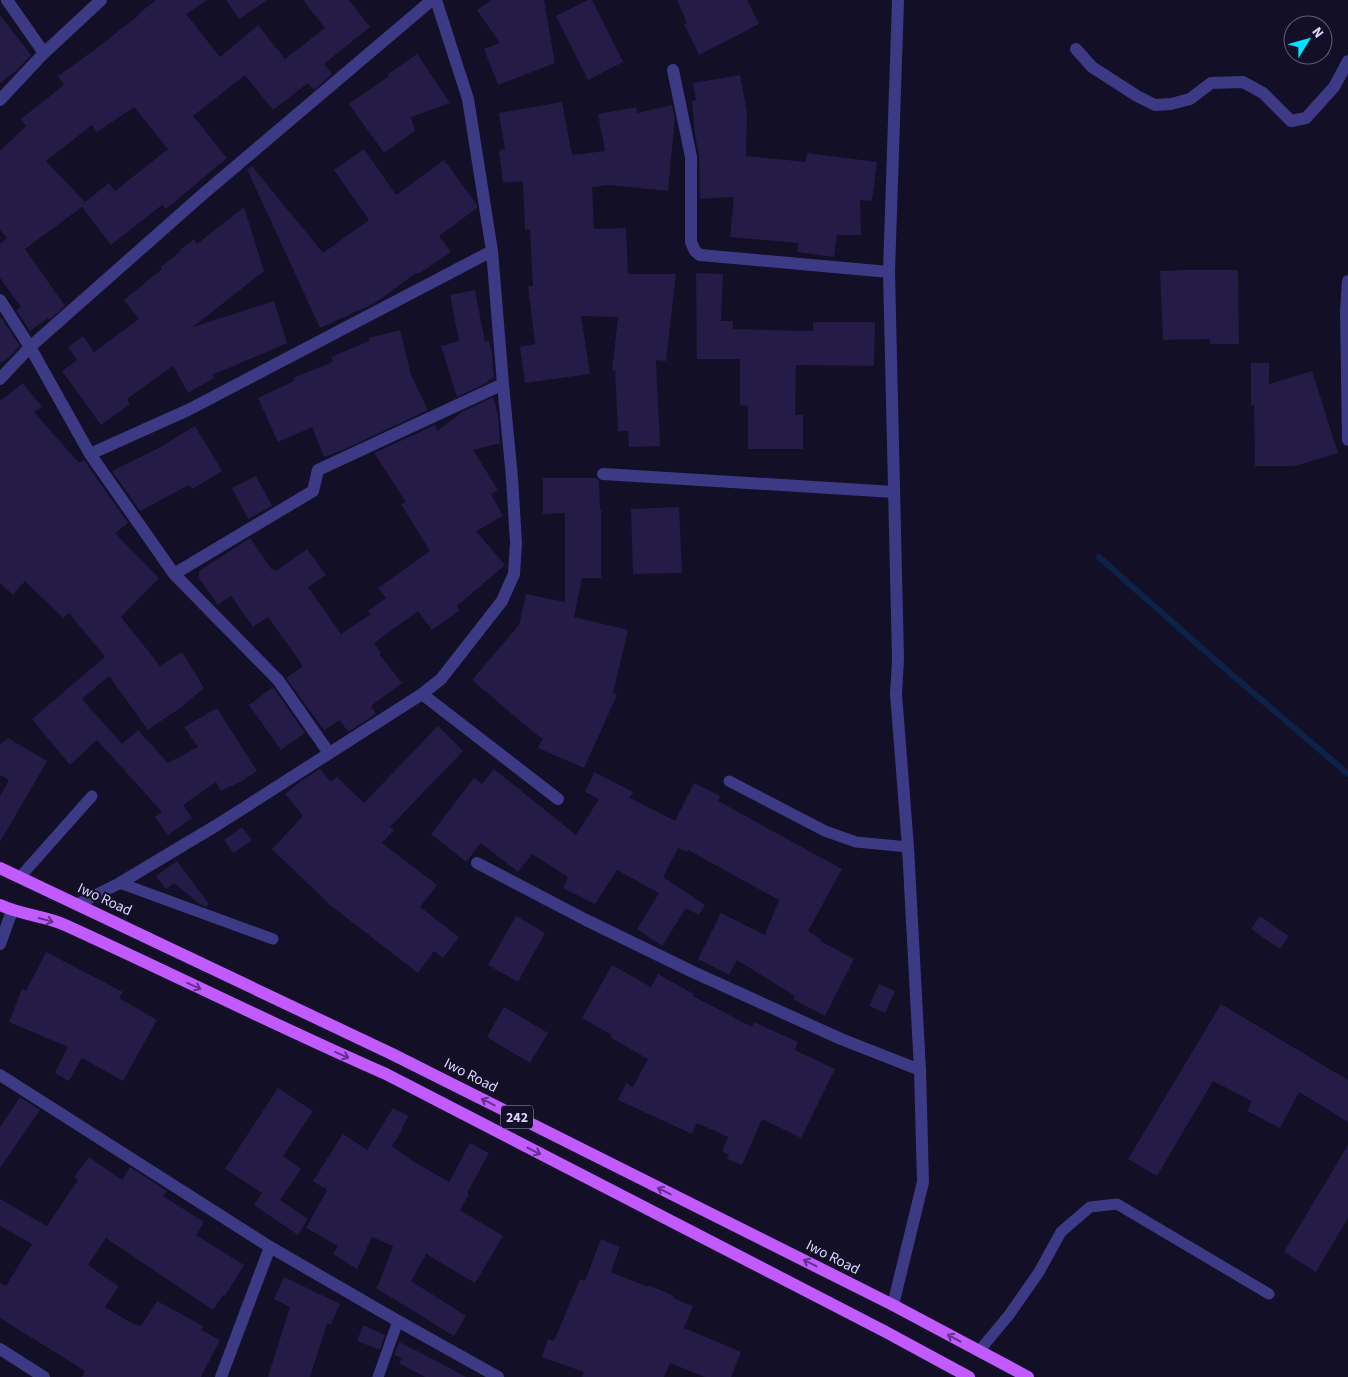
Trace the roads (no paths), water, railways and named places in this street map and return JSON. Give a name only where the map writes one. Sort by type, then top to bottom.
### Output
[{"type":"main road","name":"Iwo Road","points":[[0,868],[392,1054],[892,1305],[1028,1377]]},
{"type":"main road","points":[[0,905],[12,911],[62,924],[316,1044],[386,1074],[884,1331],[969,1377]]},
{"type":"main road","points":[[386,1074],[392,1054]]},
{"type":"street","points":[[7,0],[44,53]]},
{"type":"street","points":[[0,100],[44,53],[100,0]]},
{"type":"street","points":[[0,379],[30,347],[202,195],[432,0]]},
{"type":"street","points":[[78,904],[120,883],[217,825],[422,694],[441,679],[502,601],[514,574],[516,543],[512,478],[492,251],[468,99],[436,0]]},
{"type":"street","points":[[892,1305],[923,1182],[920,1070],[908,847],[896,694],[898,659],[889,272],[898,0]]},
{"type":"street","points":[[1076,49],[1092,67],[1155,105],[1171,104],[1190,99],[1211,83],[1243,82],[1263,93],[1291,121],[1306,118],[1334,87],[1348,61]]},
{"type":"street","points":[[673,70],[691,157],[690,242],[695,251],[700,255],[889,272]]},
{"type":"street","points":[[90,454],[188,410],[492,251]]},
{"type":"street","points":[[1348,281],[1346,311],[1348,440]]},
{"type":"street","points":[[0,300],[30,347],[90,454],[174,574],[278,680],[329,753]]},
{"type":"street","points":[[174,574],[313,491],[318,470],[503,384]]},
{"type":"street","points":[[603,474],[894,492]]},
{"type":"street","points":[[422,694],[558,800]]},
{"type":"street","points":[[477,863],[586,920],[693,972],[840,1039],[920,1070]]},
{"type":"street","points":[[0,944],[12,911]]},
{"type":"street","points":[[0,1075],[270,1247],[498,1377]]},
{"type":"street","points":[[220,1377],[270,1247]]},
{"type":"street","points":[[0,1349],[44,1377]]},
{"type":"lane","points":[[729,781],[825,831],[856,842],[908,847]]},
{"type":"lane","points":[[20,877],[92,796]]},
{"type":"lane","points":[[120,883],[274,939]]},
{"type":"lane","points":[[979,1351],[1010,1315],[1039,1272],[1061,1232],[1090,1207],[1117,1204],[1269,1294]]},
{"type":"lane","points":[[378,1377],[398,1321]]},
{"type":"waterway","points":[[1099,557],[1348,774]]}]
